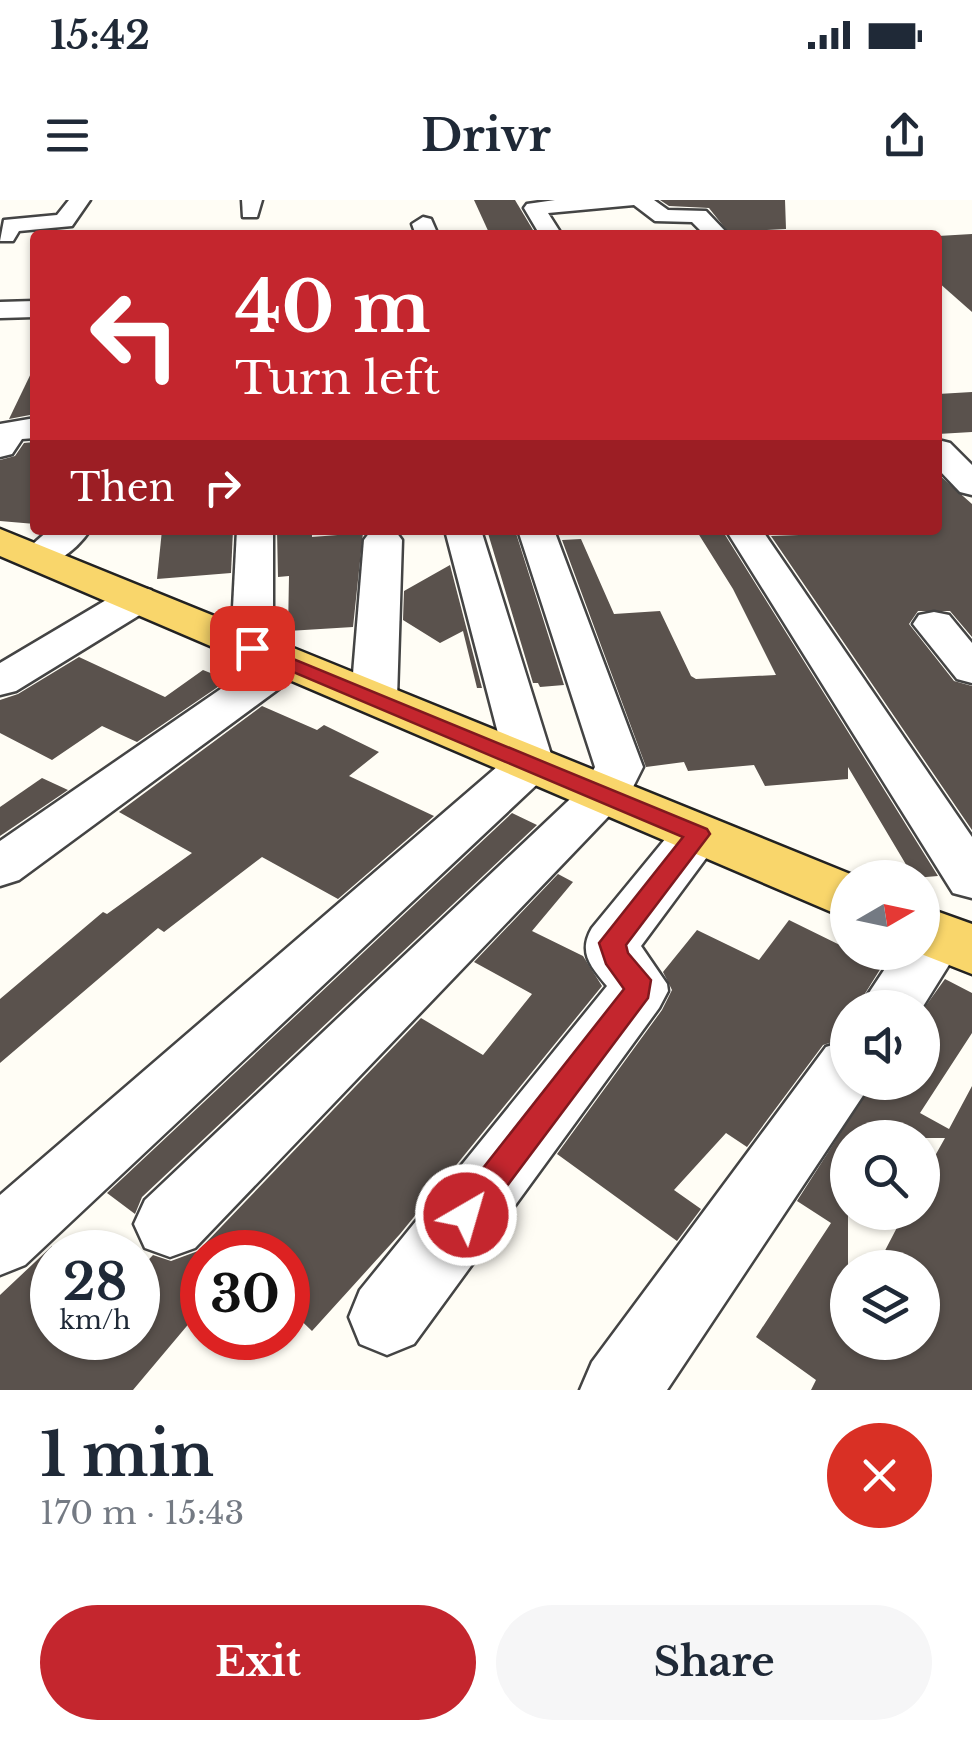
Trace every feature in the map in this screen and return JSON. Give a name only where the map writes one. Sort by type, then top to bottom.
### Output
[{"type":"main road","points":[[36,542],[137,599],[830,890]]},
{"type":"street","points":[[5,236],[12,225],[64,221],[80,200]]},
{"type":"street","points":[[548,230],[534,208],[630,200]]},
{"type":"street","points":[[640,200],[663,216],[698,216],[713,230]]},
{"type":"street","points":[[0,310],[30,309]]},
{"type":"street","points":[[0,447],[11,432],[30,429]]},
{"type":"street","points":[[942,448],[972,445]]},
{"type":"street","points":[[942,452],[972,485]]},
{"type":"street","points":[[0,867],[270,655],[257,535]]},
{"type":"street","points":[[0,1241],[530,764],[464,535]]},
{"type":"street","points":[[170,1224],[604,795],[618,767],[538,535]]},
{"type":"street","points":[[747,535],[972,878]]},
{"type":"street","points":[[374,698],[383,540]]},
{"type":"street","points":[[0,682],[137,599]]},
{"type":"street","points":[[934,624],[972,670]]},
{"type":"street","points":[[387,1316],[638,991],[637,980],[615,957],[612,943],[698,834]]},
{"type":"street","points":[[903,990],[944,938]]},
{"type":"street","points":[[620,1390],[830,1092]]},
{"type":"building","points":[[474,200],[515,200],[533,230],[488,230]]},
{"type":"building","points":[[660,200],[785,200],[786,229],[726,230],[709,208],[669,206]]},
{"type":"building","points":[[972,234],[972,312],[942,286],[942,236]]},
{"type":"building","points":[[30,375],[30,415],[9,419]]},
{"type":"building","points":[[972,392],[972,432],[942,434],[942,394]]},
{"type":"building","points":[[30,442],[30,524],[0,521],[0,460],[15,456],[24,443]]},
{"type":"building","points":[[942,478],[972,504],[972,637],[950,611],[918,611],[909,624],[954,681],[972,686],[972,830],[771,536],[942,535]]},
{"type":"building","points":[[161,535],[233,535],[231,573],[157,579]]},
{"type":"building","points":[[277,535],[363,535],[353,627],[288,631],[289,576],[278,577]]},
{"type":"building","points":[[489,535],[517,535],[564,685],[540,687],[533,683]]},
{"type":"building","points":[[699,535],[725,535],[928,860],[903,860],[848,767],[848,779],[765,786],[754,765],[688,771],[684,762],[646,767],[562,540],[581,539],[614,614],[660,611],[691,676],[696,679],[776,675],[733,589]]},
{"type":"building","points":[[450,565],[482,688],[477,688],[463,631],[440,643],[403,620],[404,591]]},
{"type":"building","points":[[79,657],[165,697],[203,670],[228,680],[137,742],[102,726],[52,760],[0,733],[0,700],[18,694]]},
{"type":"building","points":[[262,706],[317,730],[324,725],[379,752],[349,776],[434,816],[338,899],[262,857],[164,932],[158,928],[0,1063],[0,999],[103,912],[107,914],[192,853],[119,812]]},
{"type":"building","points":[[42,778],[68,790],[0,836],[0,807]]},
{"type":"building","points":[[512,813],[537,825],[142,1197],[135,1214],[107,1193]]},
{"type":"building","points":[[558,874],[573,882],[532,931],[583,956],[602,986],[400,1234],[312,1331],[310,1230],[218,1230],[421,1018],[483,1055],[532,994],[474,962]]},
{"type":"building","points":[[789,920],[830,940],[830,970],[880,970],[867,990],[830,990],[830,1043],[823,1045],[747,1147],[726,1133],[674,1190],[701,1209],[677,1241],[557,1154],[662,1010],[672,990],[663,972],[697,930],[759,960]]},
{"type":"building","points":[[945,979],[972,993],[972,1033],[940,1082],[937,990]]},
{"type":"building","points":[[972,1086],[972,1390],[811,1390],[816,1380],[756,1337],[830,1225],[830,1230],[848,1230],[848,1250],[830,1250],[830,1360],[940,1360],[940,1250],[885,1250],[896,1230],[940,1230],[940,1147],[945,1138],[940,1138],[940,1124],[949,1129]]},
{"type":"building","points":[[862,1100],[928,1100],[920,1113],[933,1120],[849,1120]]},
{"type":"building","points":[[830,1149],[830,1222],[797,1201]]},
{"type":"building","points":[[160,1257],[171,1261],[180,1258],[180,1334],[160,1358]]},
{"type":"building","points":[[30,1267],[30,1360],[158,1360],[133,1390],[0,1390],[0,1295]]},
{"type":"route","points":[[252,648],[698,834],[612,943],[615,957],[637,980],[638,991],[466,1215]]}]
